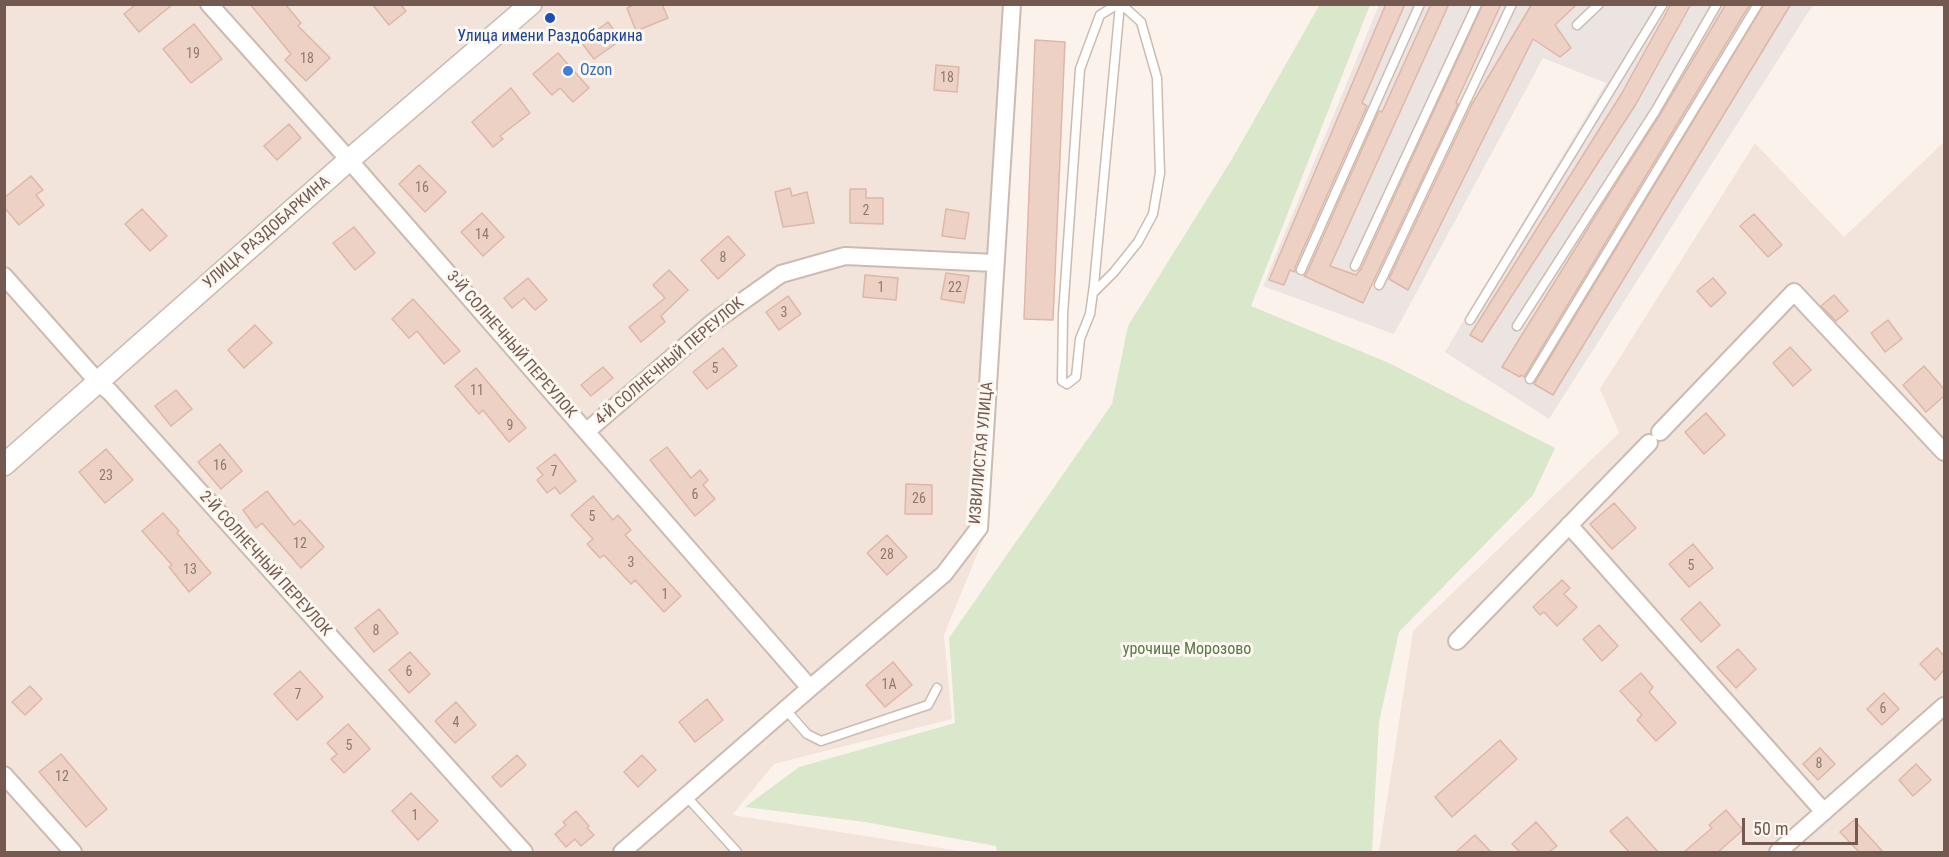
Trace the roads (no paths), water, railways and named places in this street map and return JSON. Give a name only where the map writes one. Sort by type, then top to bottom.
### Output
[{"type":"street","name":"3-Й СОЛНЕЧНЫЙ ПЕРЕУЛОК","points":[[209,4],[349,160],[810,688]]},
{"type":"street","name":"УЛИЦА РАЗДОБАРКИНА","points":[[4,465],[349,160],[531,4]]},
{"type":"street","name":"ИЗВИЛИСТАЯ УЛИЦА","points":[[622,852],[945,574],[978,528],[1011,4]]},
{"type":"street","name":"4-Й СОЛНЕЧНЫЙ ПЕРЕУЛОК","points":[[587,431],[712,323],[781,274],[845,256],[995,263]]},
{"type":"street","name":"2-Й СОЛНЕЧНЫЙ ПЕРЕУЛОК","points":[[4,276],[524,852]]},
{"type":"street","points":[[1457,641],[1794,292],[1944,452]]},
{"type":"street","points":[[1569,525],[1824,812]]},
{"type":"street","points":[[1778,852],[1944,706]]},
{"type":"street","points":[[4,775],[73,852]]},
{"type":"lane","points":[[1119,4],[1090,314],[1080,339],[1076,377],[1067,384],[1062,381],[1063,314],[1080,69],[1100,15],[1119,4]]},
{"type":"lane","points":[[1093,292],[1114,272],[1138,243],[1154,214],[1160,173],[1157,78],[1141,22],[1119,4]]},
{"type":"lane","points":[[1301,270],[1420,4]]},
{"type":"lane","points":[[1355,266],[1478,4]]},
{"type":"lane","points":[[1379,285],[1512,4]]},
{"type":"lane","points":[[1577,26],[1599,4]]},
{"type":"lane","points":[[1470,320],[1664,4]]},
{"type":"lane","points":[[1517,326],[1656,110],[1717,4]]},
{"type":"lane","points":[[1530,379],[1758,4]]},
{"type":"lane","points":[[786,710],[807,734],[820,741],[928,705],[937,688]]},
{"type":"lane","points":[[686,796],[736,852]]},
{"type":"place","name":"Улица имени Раздобаркина","points":[[550,18]]},
{"type":"place","name":"Ozon","points":[[568,71]]},
{"type":"park label","name":"урочище Морозово","points":[[1187,650]]}]
